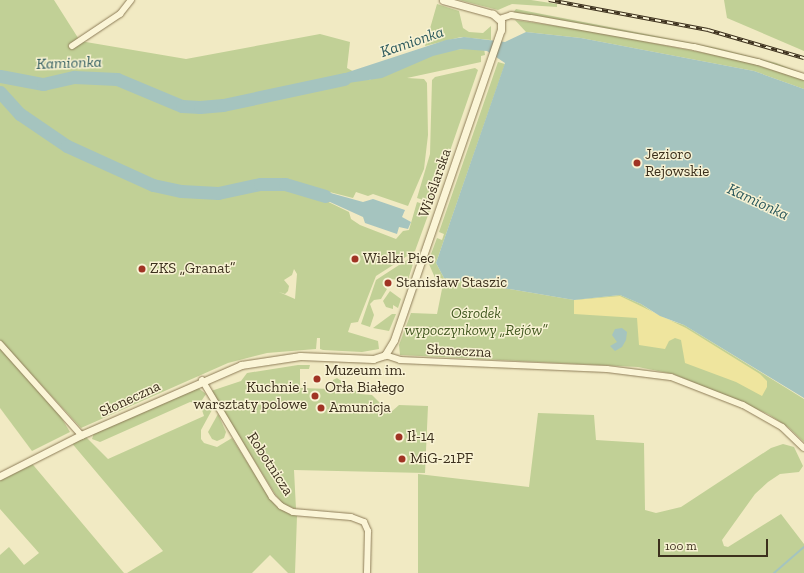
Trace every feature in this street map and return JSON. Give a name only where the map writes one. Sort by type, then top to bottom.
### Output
[{"type":"street","points":[[72,46],[120,14],[131,0]]},
{"type":"street","points":[[443,0],[499,18],[511,15],[694,47],[758,62],[804,77]]},
{"type":"street","name":"Wioślarska","points":[[385,355],[394,340],[491,61],[502,26],[499,18]]},
{"type":"street","points":[[0,344],[81,435]]},
{"type":"street","name":"Słoneczna","points":[[0,476],[81,435],[202,380],[241,365],[280,357],[373,358],[385,355],[400,360],[607,369],[672,377],[743,405],[787,431],[804,448]]},
{"type":"street","name":"Robotnicza","points":[[202,380],[281,506],[293,512],[351,517],[364,522],[368,535],[367,573]]},
{"type":"green space","points":[[0,0],[54,0],[80,41],[186,59],[320,34],[350,42],[347,68],[369,80],[444,50],[484,48],[485,55],[481,56],[481,62],[407,78],[424,79],[427,83],[428,135],[424,169],[408,206],[373,194],[368,196],[356,192],[353,198],[310,187],[308,192],[349,212],[351,219],[360,225],[396,239],[403,231],[409,230],[417,202],[431,207],[415,251],[376,276],[358,322],[351,323],[348,332],[378,341],[379,349],[362,352],[323,350],[320,349],[320,338],[317,338],[316,349],[267,353],[228,363],[81,428],[0,340]],"holes":[[[294,269],[297,274],[295,299],[279,292],[285,294],[288,291],[289,286],[284,280],[292,275]]]},
{"type":"green space","points":[[459,0],[531,0],[557,4],[557,7],[512,4],[498,10]]},
{"type":"green space","points":[[724,0],[804,0],[804,51],[727,18]]},
{"type":"green space","points":[[437,4],[459,11],[463,28],[469,32],[483,33],[491,26],[491,40],[461,37],[425,46]]},
{"type":"green space","points":[[516,9],[717,48],[776,63],[804,74],[753,58],[717,49],[513,13]]},
{"type":"green space","points":[[515,20],[585,30],[741,60],[804,80],[804,89],[754,71],[581,38],[526,32]]},
{"type":"green space","name":"Ośrodek wypoczynkowy „Rejów”","points":[[498,62],[505,64],[436,263],[444,278],[574,300],[620,295],[641,304],[660,317],[684,325],[804,399],[804,442],[788,427],[768,414],[673,374],[638,367],[400,355],[399,345],[411,313],[437,314],[443,284],[440,289],[428,262],[437,238],[442,240],[444,234],[439,232]]},
{"type":"green space","points":[[475,68],[478,70],[432,203],[417,198],[430,154],[432,80],[435,77]]},
{"type":"green space","points":[[416,254],[408,280],[385,279],[383,285],[387,289],[381,299],[374,300],[370,304],[374,315],[370,327],[361,324],[376,280]]},
{"type":"green space","points":[[390,291],[401,299],[398,308],[393,305],[393,309],[386,307],[383,301]]},
{"type":"green space","points":[[392,314],[396,314],[389,331],[373,328]]},
{"type":"green space","points":[[0,347],[58,412],[70,432],[32,451],[0,408]]},
{"type":"green space","points":[[298,365],[310,365],[309,369],[300,369],[300,388],[332,389],[333,380],[337,378],[360,394],[372,395],[390,413],[399,405],[428,406],[425,473],[294,470],[296,509],[284,505],[275,494],[211,391],[241,381],[247,373]]},
{"type":"green space","points":[[197,387],[206,394],[200,403],[190,402],[100,442],[92,439],[94,433]]},
{"type":"green space","points":[[208,405],[213,408],[201,430],[201,439],[204,443],[217,447],[232,438],[269,497],[277,507],[297,516],[295,573],[288,573],[270,555],[252,573],[127,573],[163,551],[70,441],[84,435],[108,459],[204,416],[202,410]]},
{"type":"green space","points":[[538,413],[594,415],[596,440],[644,443],[645,510],[656,513],[681,507],[771,448],[783,444],[794,447],[803,466],[799,472],[780,474],[768,482],[755,494],[722,540],[724,546],[728,547],[781,514],[804,544],[804,573],[418,573],[418,474],[529,487]]},
{"type":"green space","points":[[218,414],[226,432],[224,438],[217,441],[212,439],[208,432]]},
{"type":"green space","points":[[29,460],[124,573],[0,573],[0,555],[9,547],[24,565],[39,553],[0,509],[0,475]]},
{"type":"sand","points":[[620,296],[686,328],[760,374],[767,381],[767,387],[762,396],[736,382],[685,363],[681,340],[675,338],[669,341],[665,349],[639,345],[637,318],[574,314],[574,300]]},
{"type":"water","name":"Jezioro Rejowskie","points":[[526,32],[581,38],[754,71],[804,89],[804,398],[684,325],[660,316],[641,304],[620,295],[574,300],[444,278],[436,263],[505,63],[487,51],[461,49],[433,56],[382,78],[328,86],[327,79],[446,40],[464,37],[505,42]]},
{"type":"water","points":[[309,187],[363,202],[373,199],[405,210],[402,217],[411,222],[408,229],[399,227],[397,234],[365,223],[363,217],[308,192]]},
{"type":"water","points":[[622,328],[627,332],[626,340],[622,347],[615,351],[610,346],[617,342],[612,335],[615,329]]},
{"type":"waterway","name":"Kamionka","points":[[0,76],[43,84],[74,77],[117,79],[182,106],[200,107],[223,105],[344,79]]},
{"type":"waterway","name":"Kamionka","points":[[0,92],[20,114],[67,146],[153,185],[181,191],[218,193],[260,184],[285,184],[325,196]]},
{"type":"waterway","points":[[774,573],[804,547]]},
{"type":"railway","points":[[549,0],[708,30],[804,58]]},
{"type":"place","name":"Jezioro Rejowskie","points":[[637,163]]},
{"type":"place","name":"Wielki Piec","points":[[355,259]]},
{"type":"place","name":"ZKS „Granat”","points":[[142,269]]},
{"type":"place","name":"Stanisław Staszic","points":[[388,283]]},
{"type":"place","name":"Muzeum im. Orła Białego","points":[[317,379]]},
{"type":"place","name":"Kuchnie i warsztaty polowe","points":[[315,396]]},
{"type":"place","name":"Amunicja","points":[[321,408]]},
{"type":"place","name":"Ił-14","points":[[399,437]]},
{"type":"place","name":"MiG-21PF","points":[[402,459]]}]
